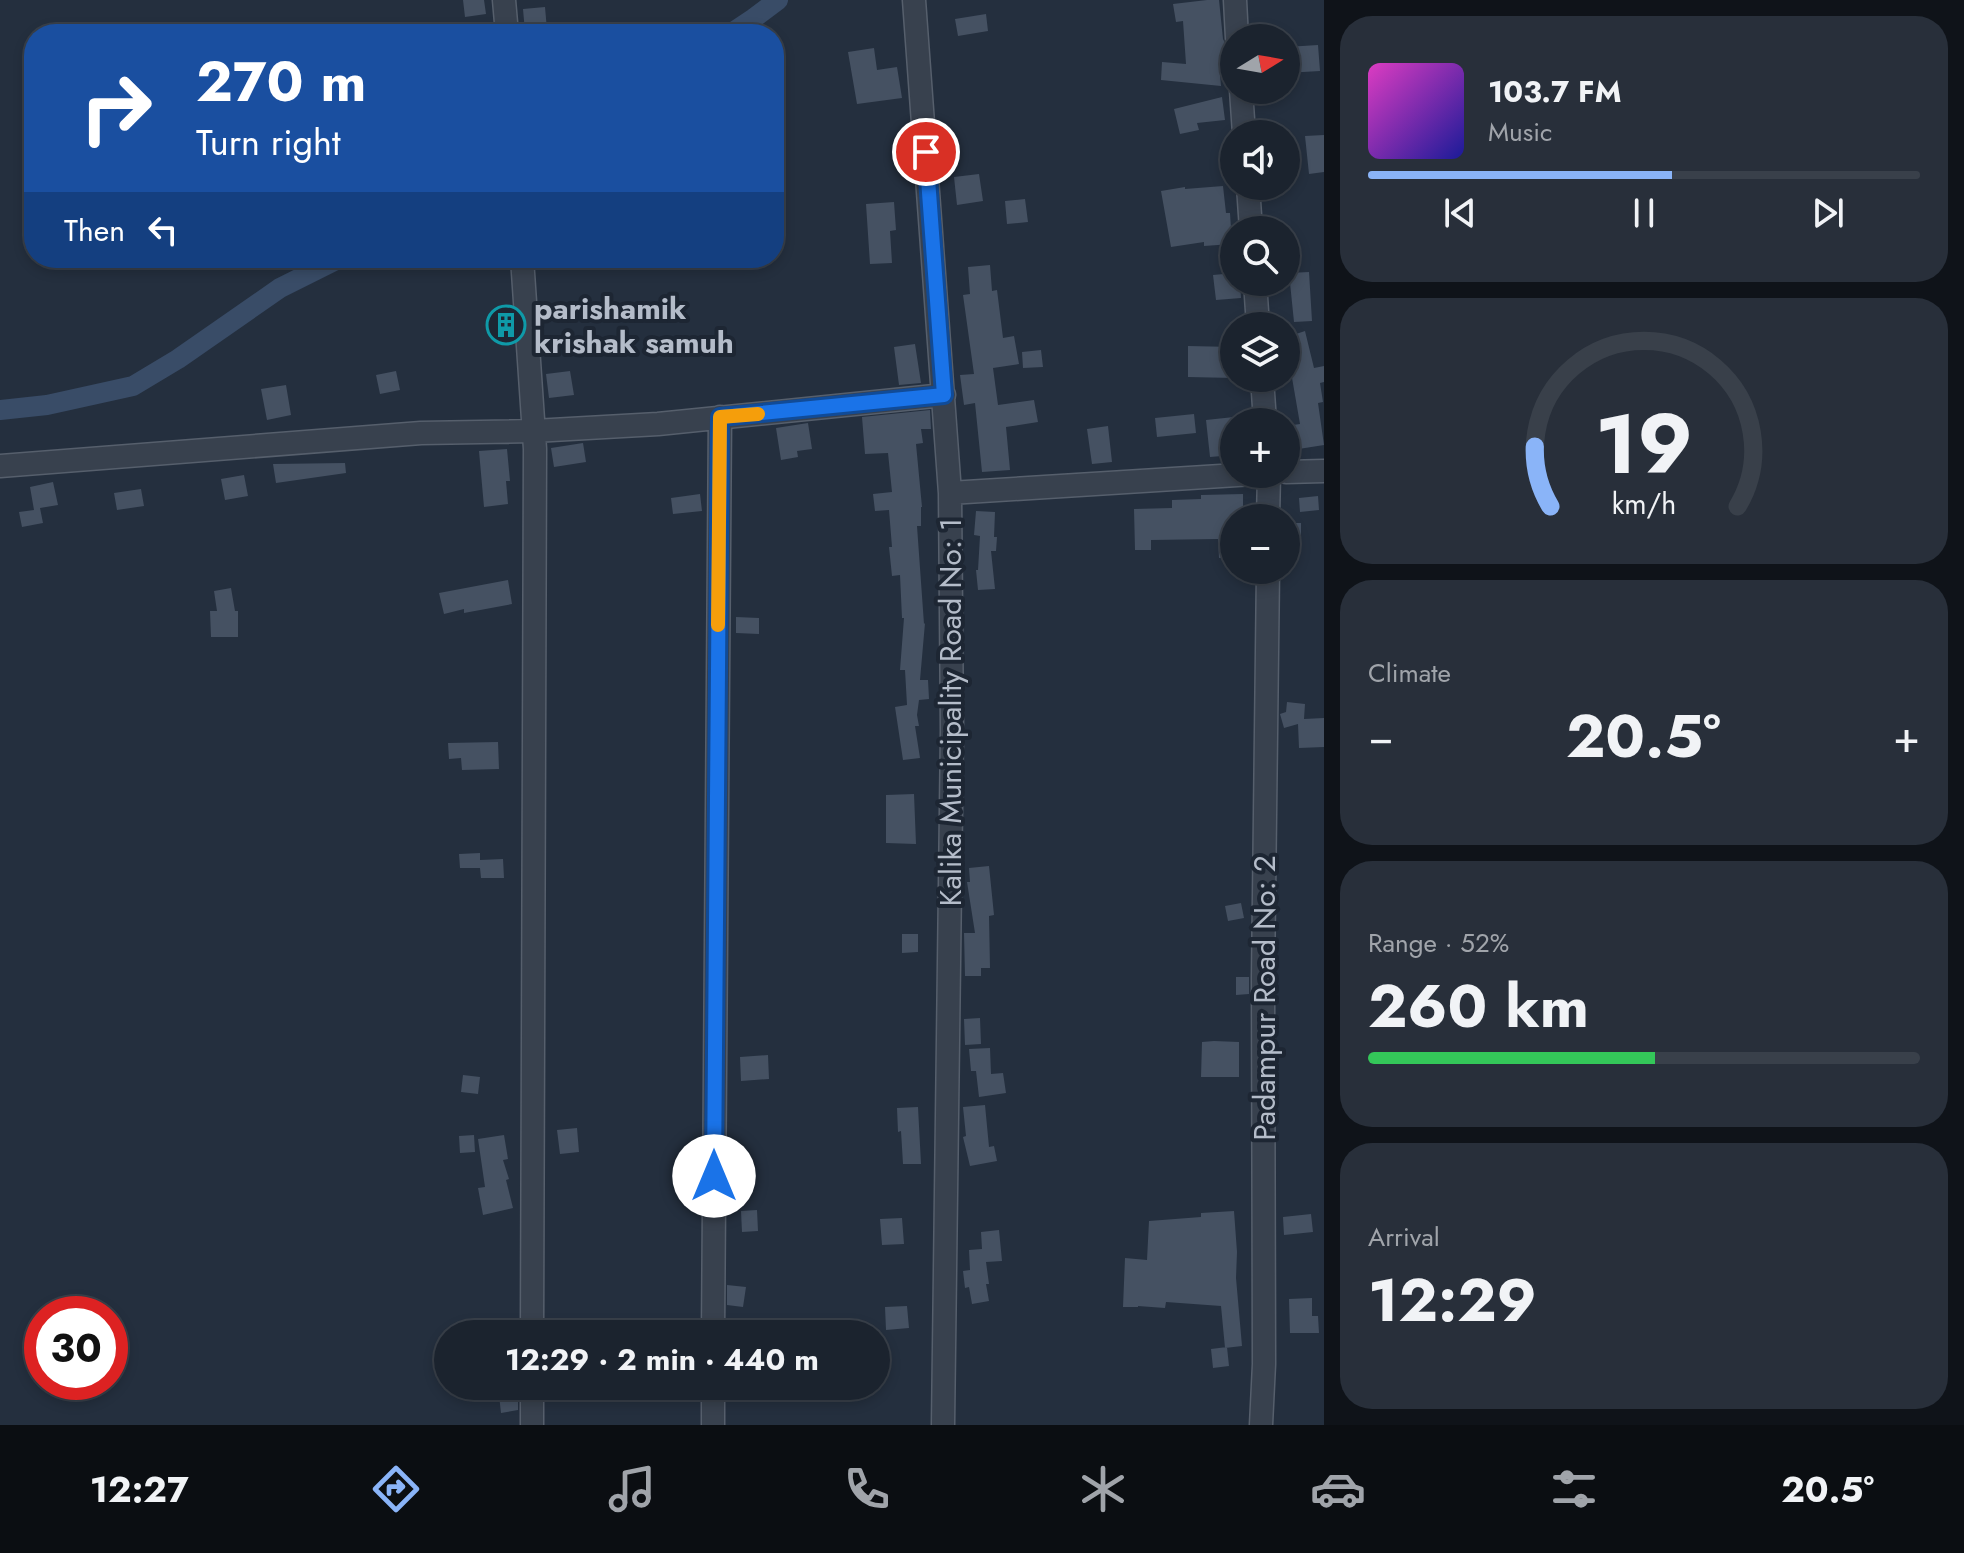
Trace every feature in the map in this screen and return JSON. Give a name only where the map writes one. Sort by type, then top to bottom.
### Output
[{"type":"street","points":[[504,0],[506,24]]},
{"type":"street","name":"Kalika Municipality Road No: 1","points":[[914,0],[950,493],[952,731],[943,1425]]},
{"type":"street","points":[[1235,0],[1236,24]]},
{"type":"street","points":[[523,268],[535,449],[532,1320]]},
{"type":"street","points":[[0,466],[406,434],[658,424],[944,395]]},
{"type":"street","points":[[713,1320],[720,417]]},
{"type":"street","points":[[1300,472],[1324,471]]},
{"type":"street","points":[[950,493],[1220,476]]},
{"type":"street","name":"Padampur Road No: 2","points":[[1261,1425],[1264,1364],[1263,978],[1268,584]]},
{"type":"street","points":[[532,1400],[532,1425]]},
{"type":"street","points":[[713,1400],[713,1425]]},
{"type":"building","points":[[463,0],[484,0],[486,14],[465,17]]},
{"type":"building","points":[[1219,0],[1220,86],[1161,80],[1162,62],[1186,64],[1183,21],[1176,22],[1173,4]]},
{"type":"building","points":[[545,7],[546,24],[524,24],[523,9]]},
{"type":"building","points":[[986,14],[988,31],[958,36],[955,19]]},
{"type":"building","points":[[1318,45],[1320,71],[1300,72],[1300,46]]},
{"type":"building","points":[[874,48],[877,70],[897,67],[902,98],[857,104],[848,52]]},
{"type":"building","points":[[1220,98],[1225,120],[1197,123],[1199,130],[1180,134],[1174,109]]},
{"type":"building","points":[[1324,135],[1324,172],[1309,174],[1305,136]]},
{"type":"building","points":[[979,174],[983,201],[957,205],[954,177]]},
{"type":"building","points":[[1220,186],[1220,200],[1225,200],[1226,213],[1230,216],[1220,216],[1220,245],[1204,246],[1204,242],[1171,247],[1161,191]]},
{"type":"building","points":[[1025,199],[1028,222],[1007,224],[1005,201]]},
{"type":"building","points":[[894,202],[896,230],[890,231],[892,263],[870,264],[866,204]]},
{"type":"building","points":[[990,265],[992,291],[997,290],[1003,338],[1014,336],[1019,364],[993,368],[998,405],[1034,400],[1038,422],[1006,427],[1010,470],[982,472],[975,403],[964,405],[960,375],[974,374],[963,295],[970,294],[968,267]]},
{"type":"building","points":[[1300,272],[1309,272],[1312,321],[1300,322],[1300,312],[1293,312],[1291,296],[1300,296]]},
{"type":"building","points":[[1220,274],[1220,296],[1241,298],[1216,300],[1213,275]]},
{"type":"building","points":[[1305,331],[1314,368],[1324,366],[1324,382],[1320,383],[1323,402],[1318,403],[1324,445],[1300,449],[1300,408],[1297,408],[1294,392],[1300,392],[1300,333]]},
{"type":"building","points":[[915,344],[921,383],[899,385],[894,347]]},
{"type":"building","points":[[1188,346],[1220,347],[1220,378],[1188,377]]},
{"type":"building","points":[[1041,350],[1043,367],[1023,368],[1022,352]]},
{"type":"building","points":[[396,371],[400,390],[380,394],[376,375]]},
{"type":"building","points":[[570,371],[574,395],[549,398],[546,374]]},
{"type":"building","points":[[286,385],[291,415],[267,420],[261,389]]},
{"type":"building","points":[[930,410],[931,429],[921,429],[923,443],[916,444],[922,507],[921,526],[917,526],[925,623],[920,680],[928,680],[929,699],[919,700],[919,726],[915,726],[920,758],[903,760],[895,707],[907,705],[905,670],[900,670],[904,618],[900,575],[892,576],[889,510],[875,511],[873,494],[892,492],[888,453],[865,454],[862,417]]},
{"type":"building","points":[[1194,414],[1196,433],[1157,437],[1155,418]]},
{"type":"building","points":[[1220,418],[1220,456],[1210,457],[1206,420]]},
{"type":"building","points":[[808,423],[812,449],[797,451],[798,457],[781,460],[776,428]]},
{"type":"building","points":[[1108,426],[1112,462],[1092,464],[1087,429]]},
{"type":"building","points":[[583,443],[586,462],[554,467],[551,448]]},
{"type":"building","points":[[507,449],[510,481],[506,481],[508,504],[484,507],[479,451]]},
{"type":"building","points":[[345,463],[346,473],[276,483],[273,464]]},
{"type":"building","points":[[244,475],[248,496],[225,500],[221,479]]},
{"type":"building","points":[[53,482],[58,505],[40,508],[43,523],[22,527],[19,512],[34,510],[30,487]]},
{"type":"building","points":[[141,489],[144,506],[117,510],[114,493]]},
{"type":"building","points":[[700,494],[702,511],[673,514],[671,498]]},
{"type":"building","points":[[1243,494],[1243,504],[1220,504],[1220,558],[1218,539],[1151,540],[1151,550],[1135,550],[1134,509],[1172,508],[1172,500],[1201,499],[1201,495]]},
{"type":"building","points":[[1318,496],[1319,510],[1300,512],[1299,498]]},
{"type":"building","points":[[976,511],[995,512],[996,551],[991,551],[995,589],[978,590],[976,570],[980,536],[974,535]]},
{"type":"building","points":[[508,580],[512,604],[444,614],[439,593]]},
{"type":"building","points":[[231,588],[235,611],[238,611],[238,637],[211,637],[210,611],[217,611],[214,591]]},
{"type":"building","points":[[736,617],[759,618],[759,634],[736,633]]},
{"type":"building","points":[[1287,702],[1305,704],[1304,719],[1324,718],[1324,747],[1299,748],[1298,724],[1284,728],[1280,714],[1286,712]]},
{"type":"building","points":[[498,742],[499,769],[462,770],[461,758],[449,759],[448,743]]},
{"type":"building","points":[[914,794],[916,844],[886,843],[886,795]]},
{"type":"building","points":[[480,853],[480,860],[503,859],[504,878],[481,878],[480,868],[460,868],[459,854]]},
{"type":"building","points":[[989,866],[994,915],[989,916],[990,968],[981,968],[981,976],[965,976],[964,933],[975,933],[967,882],[970,882],[969,868]]},
{"type":"building","points":[[1241,903],[1244,918],[1228,921],[1225,906]]},
{"type":"building","points":[[902,934],[918,934],[918,952],[902,953]]},
{"type":"building","points":[[1236,977],[1249,977],[1249,994],[1236,995]]},
{"type":"building","points":[[980,1018],[981,1044],[965,1045],[964,1019]]},
{"type":"building","points":[[1202,1042],[1239,1042],[1239,1077],[1201,1077]]},
{"type":"building","points":[[990,1048],[991,1074],[1003,1073],[1006,1093],[979,1097],[976,1071],[971,1071],[969,1049]]},
{"type":"building","points":[[768,1055],[769,1079],[741,1081],[740,1057]]},
{"type":"building","points":[[463,1075],[480,1077],[478,1094],[461,1092]]},
{"type":"building","points":[[985,1105],[989,1147],[994,1146],[997,1161],[970,1166],[963,1137],[966,1136],[963,1107]]},
{"type":"building","points":[[918,1107],[921,1164],[903,1164],[897,1108]]},
{"type":"building","points":[[577,1128],[579,1152],[560,1154],[557,1130]]},
{"type":"building","points":[[474,1135],[475,1152],[460,1153],[459,1136]]},
{"type":"building","points":[[504,1135],[508,1159],[503,1160],[513,1208],[483,1215],[478,1188],[485,1187],[478,1139]]},
{"type":"building","points":[[757,1210],[758,1231],[742,1232],[741,1211]]},
{"type":"building","points":[[1234,1211],[1242,1346],[1225,1348],[1221,1306],[1166,1302],[1165,1308],[1123,1307],[1125,1258],[1147,1260],[1149,1221]]},
{"type":"building","points":[[1311,1214],[1313,1232],[1284,1235],[1283,1217]]},
{"type":"building","points":[[902,1218],[904,1244],[882,1245],[880,1219]]},
{"type":"building","points":[[999,1230],[1002,1261],[986,1262],[989,1301],[972,1304],[969,1287],[965,1288],[963,1271],[970,1270],[969,1250],[982,1249],[981,1232]]},
{"type":"building","points":[[727,1285],[746,1287],[743,1307],[727,1305]]},
{"type":"building","points":[[1312,1298],[1312,1316],[1318,1316],[1319,1333],[1290,1333],[1289,1299]]},
{"type":"building","points":[[907,1306],[909,1328],[890,1330],[885,1307]]},
{"type":"building","points":[[1227,1347],[1229,1366],[1213,1368],[1211,1349]]},
{"type":"building","points":[[500,1400],[518,1400],[518,1410],[501,1413]]},
{"type":"waterway","points":[[745,24],[778,0]]},
{"type":"waterway","points":[[0,410],[47,405],[133,386],[178,359],[280,288],[320,268]]},
{"type":"slow traffic","points":[[718,625],[720,417],[758,414]]},
{"type":"place","name":"parishamik krishak samuh","points":[[506,325]]},
{"type":"route","points":[[714,1176],[720,417],[944,395],[926,152]]}]
